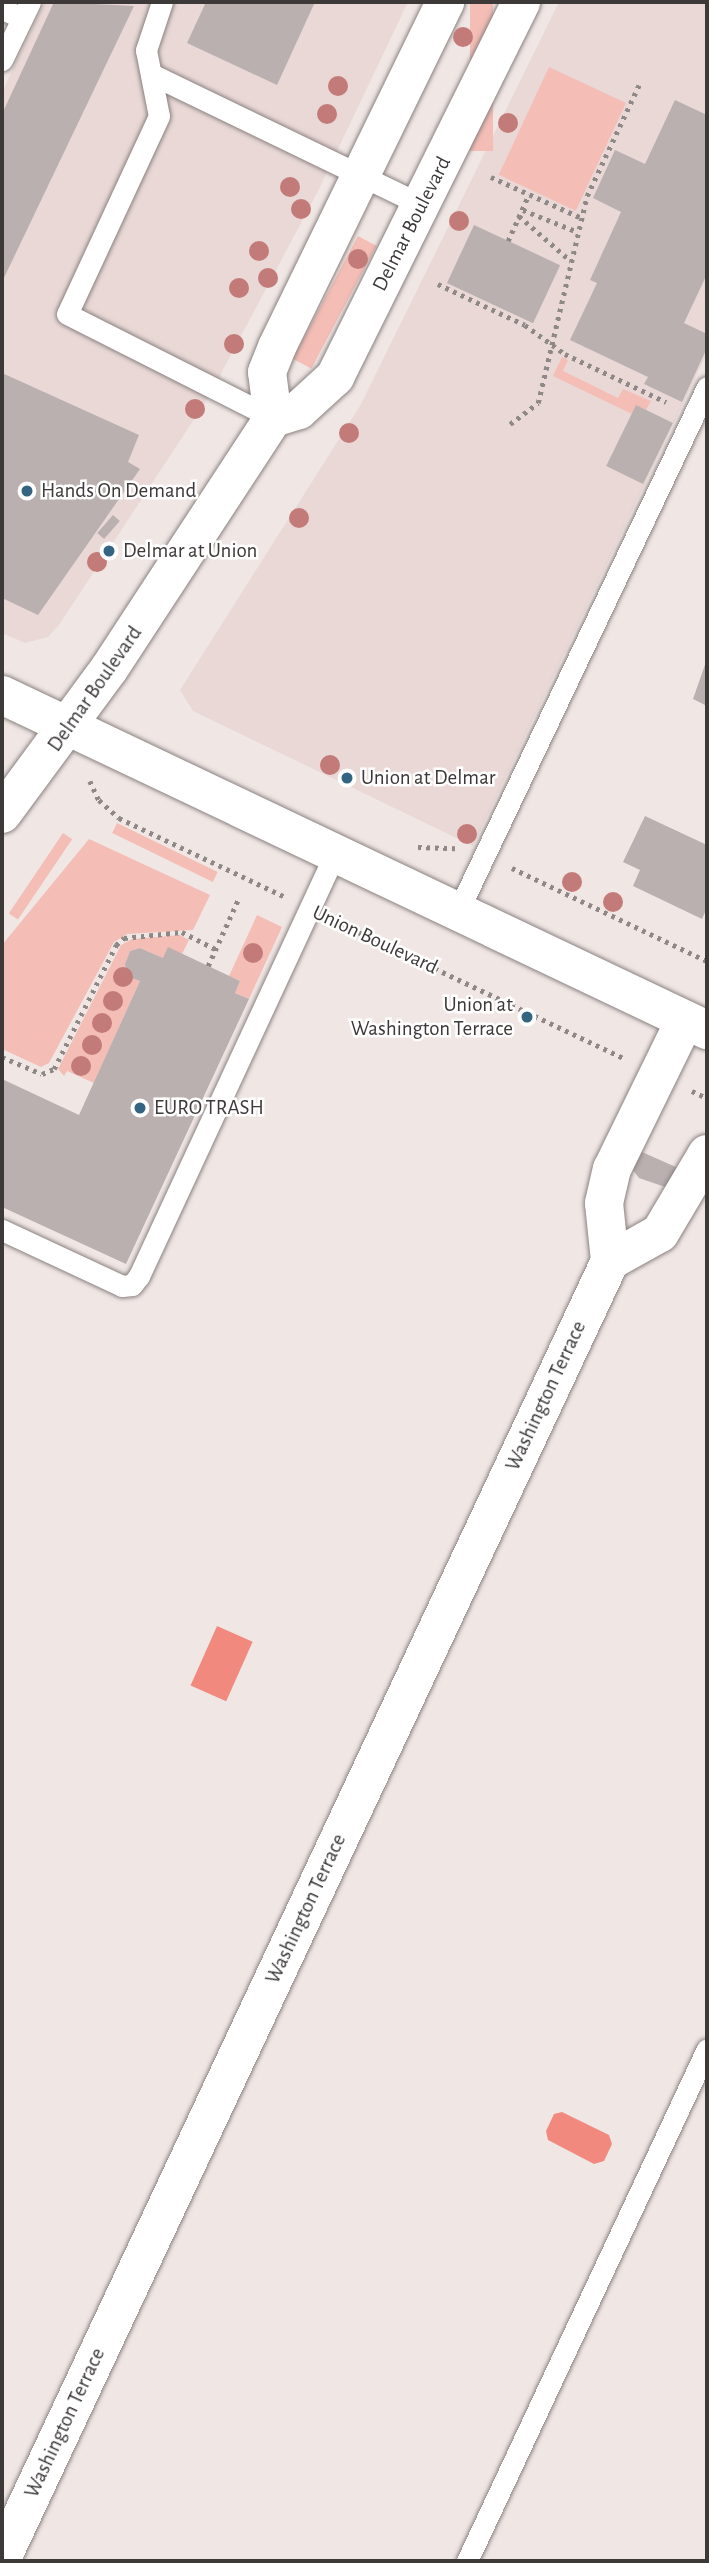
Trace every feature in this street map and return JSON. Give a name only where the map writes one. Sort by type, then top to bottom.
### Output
[{"type":"main road","points":[[273,418],[267,372],[445,2]]},
{"type":"main road","name":"Delmar Boulevard","points":[[2,814],[70,727],[273,418],[299,410],[335,377],[521,2]]},
{"type":"main road","points":[[2,695],[696,1025],[658,1074],[612,1168],[604,1203],[610,1261],[660,1233],[707,1154]]},
{"type":"main road","name":"Washington Terrace","points":[[2,2558],[610,1261]]},
{"type":"lane","points":[[162,2],[146,50],[159,116],[67,314],[273,418]]},
{"type":"lane","points":[[2,9],[26,10],[2,60]]},
{"type":"lane","points":[[151,74],[422,205]]},
{"type":"lane","points":[[458,911],[707,387]]},
{"type":"lane","points":[[2,1230],[122,1286],[132,1284],[335,853]]},
{"type":"lane","points":[[467,2561],[707,2049]]},
{"type":"path","points":[[510,424],[538,403],[587,196],[640,83]]},
{"type":"path","points":[[491,177],[582,218]]},
{"type":"path","points":[[508,241],[529,194]]},
{"type":"path","points":[[523,209],[578,232]]},
{"type":"path","points":[[519,216],[572,262]]},
{"type":"path","points":[[438,284],[525,325],[552,345],[669,404],[673,397]]},
{"type":"path","name":"Union Boulevard","points":[[119,818],[707,1098]]},
{"type":"path","points":[[412,848],[438,846],[484,856],[707,961]]},
{"type":"path","points":[[208,966],[238,900]]},
{"type":"path","points":[[2,1057],[43,1074],[54,1069],[116,945],[124,938],[182,932],[216,948]]},
{"type":"shaded area","points":[[45,2],[408,2],[318,191],[208,398],[59,625],[48,637],[25,643],[2,633],[2,92]]},
{"type":"shaded area","points":[[470,2],[493,2],[493,151],[470,151]]},
{"type":"shaded area","points":[[559,2],[707,2],[707,353],[473,846],[193,711],[180,690],[360,406]]},
{"type":"shaded area","points":[[549,67],[626,103],[576,211],[499,175]]},
{"type":"shaded area","points":[[358,236],[377,246],[311,369],[293,359]]},
{"type":"shaded area","points":[[562,357],[568,360],[563,371],[618,398],[623,389],[651,401],[646,410],[636,405],[632,414],[553,376]]},
{"type":"shaded area","points":[[117,823],[218,872],[213,882],[112,833]]},
{"type":"shaded area","points":[[63,833],[72,839],[18,920],[9,913]]},
{"type":"shaded area","points":[[89,839],[210,895],[193,930],[127,934],[114,942],[49,1063],[41,1067],[2,1049],[2,945]]},
{"type":"shaded area","points":[[257,915],[282,927],[249,999],[235,993],[240,981],[229,976]]},
{"type":"shaded area","points":[[180,935],[189,940],[182,954],[163,958],[140,948],[130,951],[125,964],[127,975],[140,981],[94,1083],[67,1071],[64,1076],[58,1069],[121,945],[132,939]]},
{"type":"shaded area","points":[[217,1626],[253,1642],[226,1701],[191,1685]]},
{"type":"shaded area","points":[[562,2112],[609,2135],[612,2144],[604,2161],[594,2164],[548,2140],[546,2131],[554,2114]]},
{"type":"building","points":[[54,2],[134,6],[2,282],[2,114]]},
{"type":"building","points":[[206,2],[315,2],[277,85],[187,43]]},
{"type":"building","points":[[675,100],[707,115],[707,274],[684,323],[707,334],[707,348],[682,402],[644,384],[648,377],[570,340],[597,283],[590,280],[621,212],[593,198],[615,150],[645,164]]},
{"type":"building","points":[[474,225],[560,265],[533,323],[447,283]]},
{"type":"building","points":[[2,373],[139,435],[128,462],[140,469],[38,615],[2,598]]},
{"type":"building","points":[[636,405],[673,423],[643,484],[606,466]]},
{"type":"building","points":[[113,515],[120,521],[104,539],[97,533]]},
{"type":"building","points":[[707,659],[707,706],[693,699]]},
{"type":"building","points":[[645,816],[707,845],[707,908],[702,919],[633,886],[640,870],[623,862]]},
{"type":"building","name":"EURO TRASH","points":[[168,947],[240,981],[235,993],[249,999],[126,1264],[2,1207],[2,1079],[79,1115],[140,981],[127,976],[125,964],[130,951],[140,948],[163,958]]},
{"type":"building","points":[[642,1152],[678,1168],[668,1188],[639,1178],[633,1170]]},
{"type":"place","name":"Hands On Demand","points":[[27,491]]},
{"type":"place","name":"Delmar at Union","points":[[109,551]]},
{"type":"place","name":"Union at Delmar","points":[[347,778]]},
{"type":"place","name":"Union at Washington Terrace","points":[[527,1017]]},
{"type":"place","name":"EURO TRASH","points":[[140,1108]]}]
